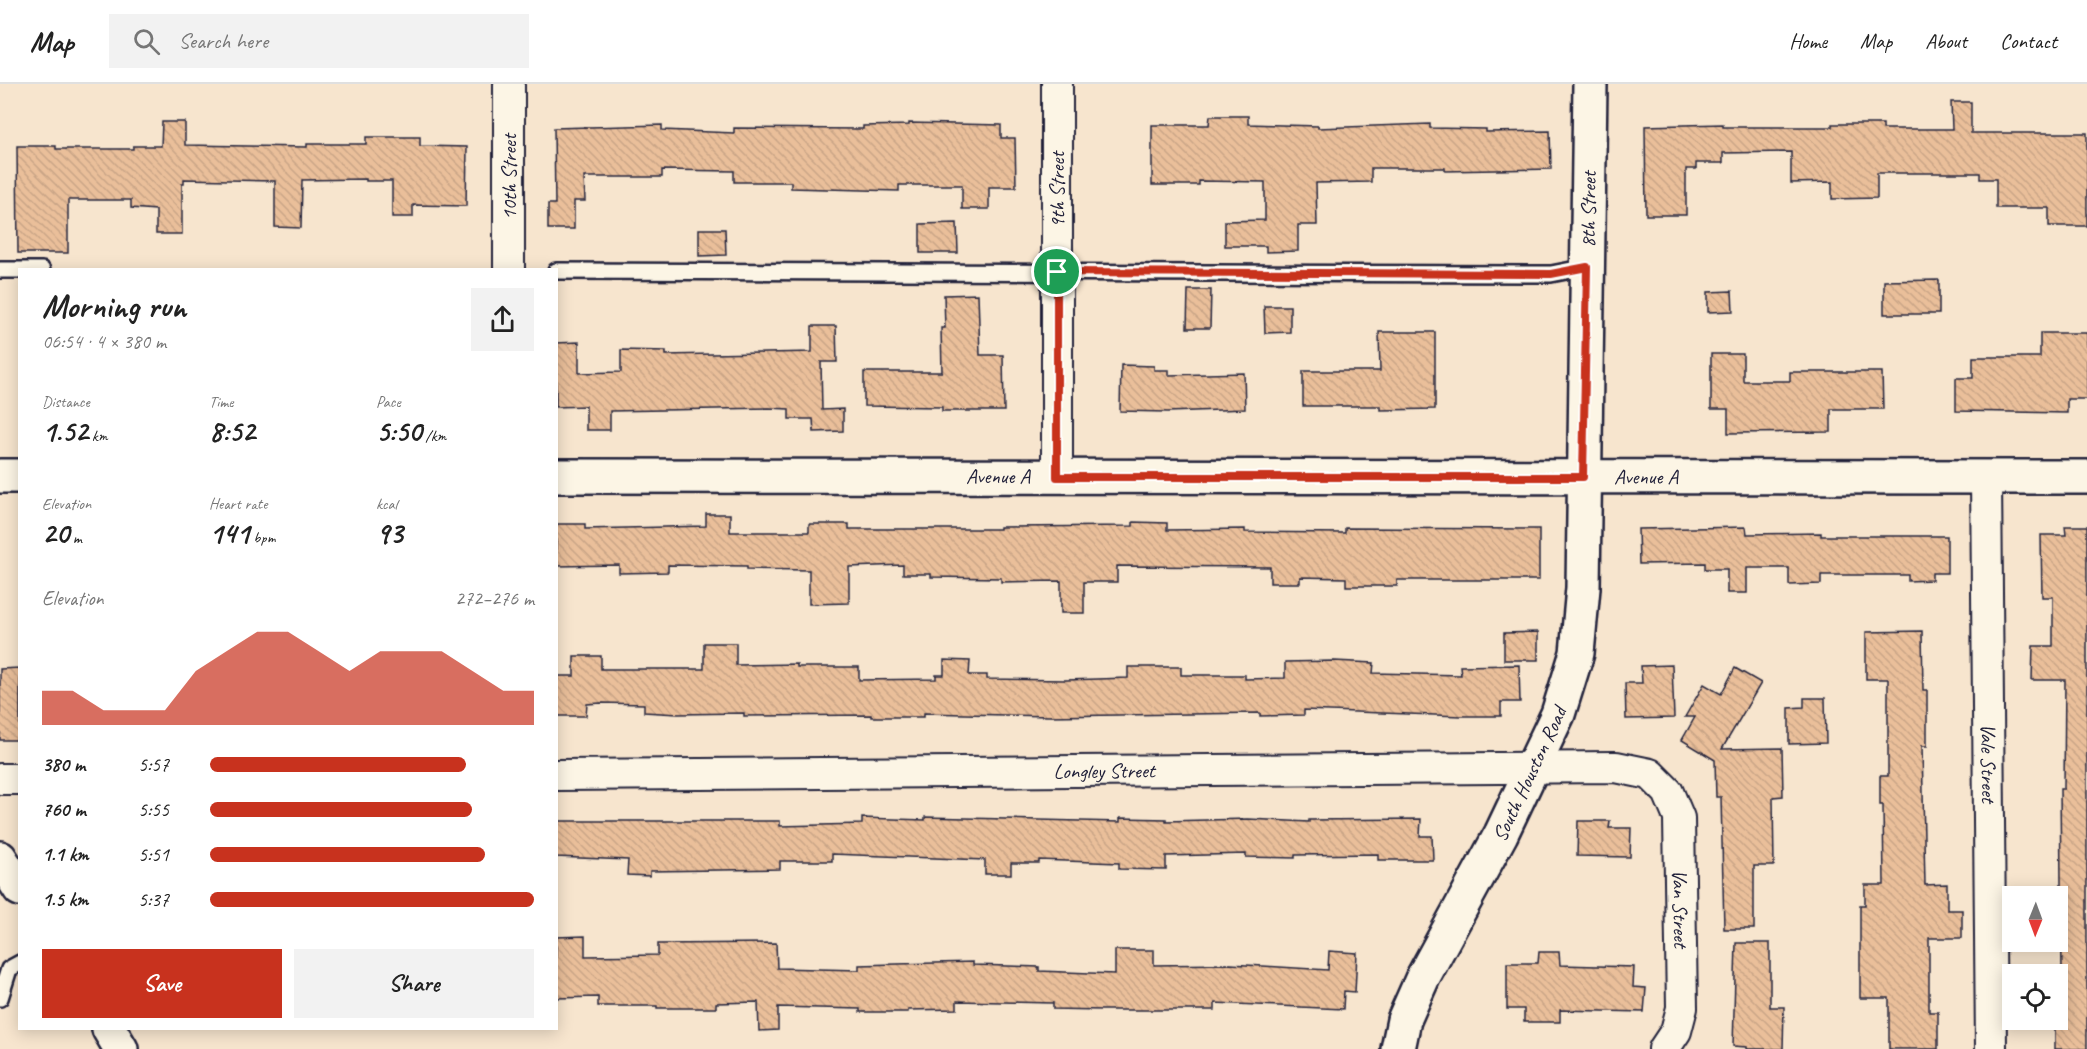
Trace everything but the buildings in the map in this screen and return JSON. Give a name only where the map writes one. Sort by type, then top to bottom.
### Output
[{"type":"street","name":"10th Street","points":[[509,84],[509,268]]},
{"type":"street","name":"9th Street","points":[[1056,84],[1057,477]]},
{"type":"street","name":"8th Street","points":[[1583,477],[1590,84]]},
{"type":"street","points":[[0,476],[18,476]]},
{"type":"street","name":"Avenue A","points":[[558,476],[2087,477]]},
{"type":"street","name":"South Houston Road","points":[[1398,1049],[1404,1020],[1423,977],[1501,834],[1558,714],[1577,653],[1583,588],[1583,477]]},
{"type":"street","name":"Vale Street","points":[[1986,477],[1991,1049]]},
{"type":"street","name":"Longley Street","points":[[558,775],[1616,767],[1650,774]]},
{"type":"street","name":"Van Street","points":[[1650,774],[1668,792],[1679,818],[1682,1008],[1676,1031],[1664,1049]]},
{"type":"street","points":[[0,779],[18,779]]},
{"type":"street","points":[[0,858],[18,886]]},
{"type":"street","points":[[109,1030],[121,1049]]},
{"type":"lane","points":[[558,271],[1551,274],[1587,267]]},
{"type":"lane","points":[[0,270],[18,270]]},
{"type":"lane","points":[[0,998],[9,969],[18,964]]},
{"type":"route","points":[[1587,267],[1583,477],[1057,477],[1057,272],[1551,274],[1587,267]]}]
